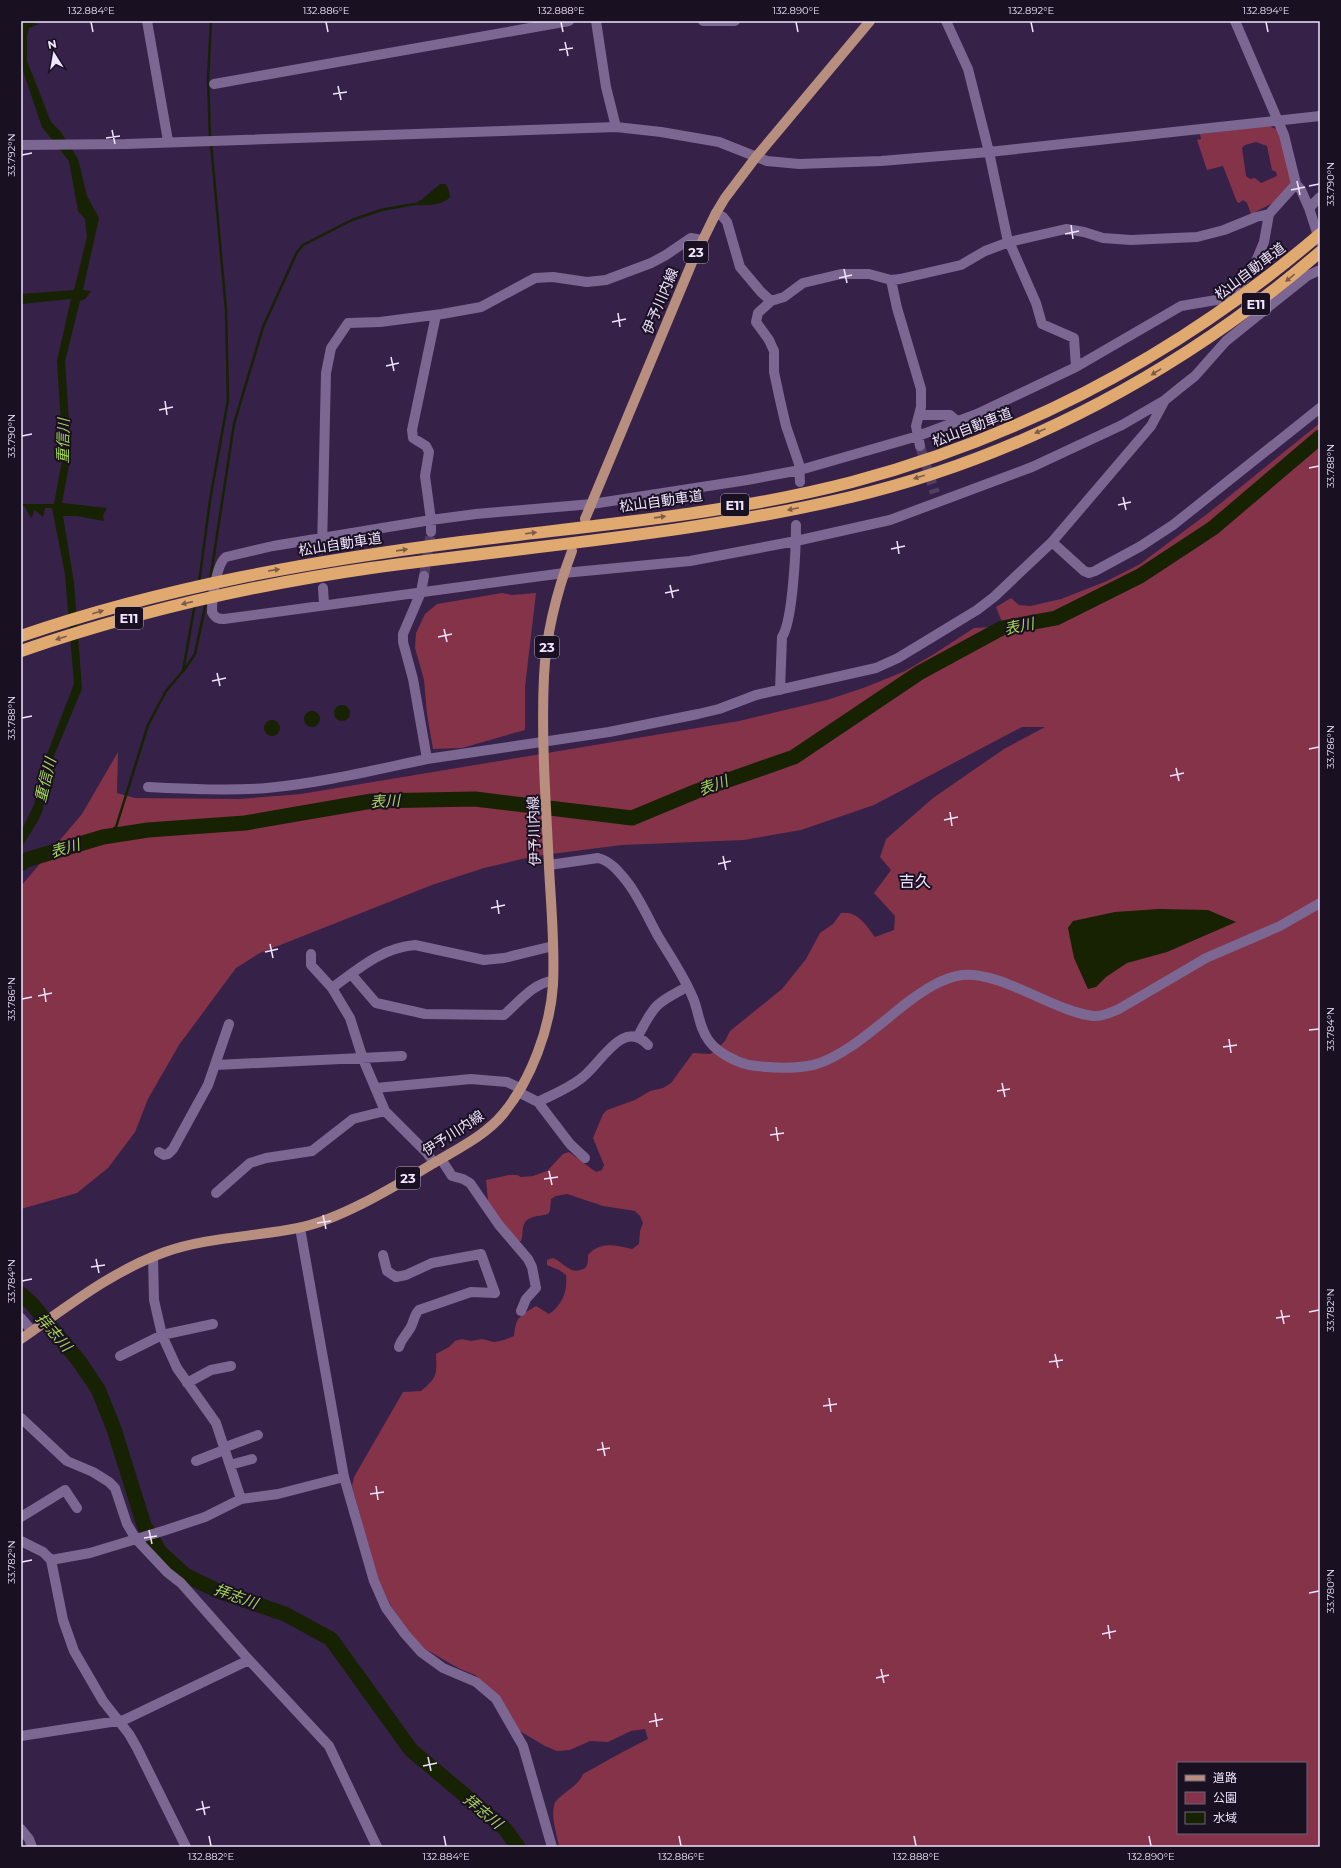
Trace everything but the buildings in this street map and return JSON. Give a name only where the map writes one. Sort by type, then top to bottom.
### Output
[{"type":"highway","name":"松山自動車道","points":[[21,636],[123,605],[236,577],[366,555],[673,516],[772,499],[850,482],[918,463],[975,443],[1036,418],[1144,362],[1201,326],[1253,289],[1320,234]]},
{"type":"highway","name":"松山自動車道","points":[[21,651],[126,618],[238,591],[368,569],[676,530],[775,513],[854,496],[922,476],[972,459],[1043,430],[1152,374],[1250,309],[1320,252]]},
{"type":"main road","name":"伊予川内線","points":[[585,519],[702,240],[716,213],[729,192],[756,157],[870,21]]},
{"type":"main road","name":"伊予川内線","points":[[21,1339],[110,1279],[153,1257],[182,1247],[300,1228],[341,1213],[438,1161],[490,1127],[503,1114],[519,1090],[541,1041],[548,1015],[553,981],[545,745],[545,657],[551,621],[564,572],[572,551]]},
{"type":"street","points":[[147,21],[168,141]]},
{"type":"street","points":[[214,84],[569,21]]},
{"type":"street","points":[[596,21],[608,94],[616,127]]},
{"type":"street","points":[[703,21],[736,21]]},
{"type":"street","points":[[946,21],[968,69],[989,152],[1009,242],[1036,303],[1042,324],[1074,338],[1076,367]]},
{"type":"street","points":[[1235,21],[1278,119],[1284,135],[1296,184],[1301,190],[1309,208],[1320,242]]},
{"type":"street","points":[[21,145],[616,127],[661,132],[719,142],[745,151],[756,157],[777,162],[799,164],[881,161],[989,152],[1225,127],[1278,119],[1320,116]]},
{"type":"street","points":[[1296,184],[1269,214],[1264,242],[1252,270],[1235,289],[1222,299],[1182,306],[1076,367],[1021,394],[957,421],[919,441],[800,470],[673,492],[592,504],[476,514],[431,520],[324,537],[226,557],[221,560],[217,574],[212,612],[218,619],[224,619],[564,572],[690,561],[796,541],[890,520],[937,497],[1032,467],[1122,425],[1165,400],[1195,376],[1226,341],[1307,276],[1320,270]]},
{"type":"street","points":[[1309,208],[1320,197]]},
{"type":"street","points":[[716,213],[723,217],[727,222],[740,266],[761,292],[771,301]]},
{"type":"street","points":[[800,482],[800,470],[797,456],[784,420],[774,372],[774,351],[769,340],[756,322],[758,313],[771,301],[784,297],[803,283],[824,277],[841,274],[869,274],[891,280],[961,264],[985,251],[1009,242],[1066,229],[1074,229],[1103,238],[1131,240],[1197,237],[1224,230],[1256,217],[1269,214]]},
{"type":"street","points":[[322,549],[324,537],[324,411],[326,373],[331,348],[348,323],[370,323],[436,315],[481,307],[535,278],[553,277],[587,282],[606,280],[624,275],[661,258],[691,238],[702,240]]},
{"type":"street","points":[[891,280],[897,308],[919,378],[921,399],[916,426],[919,441]]},
{"type":"street","points":[[1222,299],[1226,341]]},
{"type":"street","points":[[431,532],[431,520],[425,476],[429,450],[426,446],[415,440],[412,434],[436,315]]},
{"type":"street","points":[[148,787],[212,790],[267,788],[319,781],[427,760],[545,745],[698,714],[719,709],[756,694],[876,668],[898,658],[977,610],[994,597],[1052,542],[1151,426],[1165,400]]},
{"type":"street","points":[[1052,542],[1084,571],[1089,573],[1095,571],[1173,526],[1320,408]]},
{"type":"street","points":[[919,415],[950,415],[957,421]]},
{"type":"street","points":[[780,690],[782,637],[786,631],[789,616],[796,541],[796,525]]},
{"type":"street","points":[[424,576],[421,592],[403,634],[402,642],[413,679],[427,760]]},
{"type":"street","points":[[323,588],[324,604]]},
{"type":"street","points":[[549,862],[592,858],[605,860],[610,864],[633,890],[693,998],[702,1029],[710,1043],[726,1055],[744,1064],[766,1068],[813,1065],[846,1049],[916,996],[939,982],[964,975],[997,981],[1066,1008],[1094,1016],[1104,1014],[1130,1004],[1206,958],[1280,926],[1320,903]]},
{"type":"street","points":[[332,988],[361,965],[382,953],[408,945],[415,945],[484,960],[504,958],[553,946]]},
{"type":"street","points":[[311,954],[311,965],[332,988],[350,1018],[362,1059],[385,1111],[452,1176],[470,1183],[499,1225],[528,1259],[532,1267],[536,1288],[526,1299],[521,1311]]},
{"type":"street","points":[[351,974],[376,1003],[425,1014],[458,1016],[504,1015],[533,990],[546,981],[553,981]]},
{"type":"street","points":[[638,1036],[651,1011],[657,1004],[687,987]]},
{"type":"street","points":[[159,1152],[164,1155],[168,1154],[173,1149],[208,1086],[229,1024]]},
{"type":"street","points":[[538,1102],[580,1080],[607,1050],[624,1038],[638,1036],[648,1045]]},
{"type":"street","points":[[216,1065],[402,1056]]},
{"type":"street","points":[[376,1088],[470,1079],[507,1082],[538,1102],[570,1144],[585,1158]]},
{"type":"street","points":[[216,1193],[250,1163],[266,1158],[312,1151],[354,1119],[385,1111]]},
{"type":"street","points":[[300,1228],[344,1477],[366,1560],[386,1608],[405,1634],[421,1652],[443,1668],[476,1682],[496,1699],[523,1746],[552,1847]]},
{"type":"street","points":[[383,1255],[388,1271],[396,1277],[406,1275],[432,1263],[481,1254],[495,1293],[471,1292],[419,1310],[415,1314],[408,1332],[401,1338],[399,1347]]},
{"type":"street","points":[[153,1257],[154,1300],[162,1335],[171,1357],[187,1383],[212,1415],[241,1499]]},
{"type":"street","points":[[21,1318],[34,1330]]},
{"type":"street","points":[[120,1356],[162,1335],[213,1324]]},
{"type":"street","points":[[187,1383],[211,1370],[231,1366]]},
{"type":"street","points":[[21,1418],[67,1461],[93,1472],[109,1482],[115,1488],[127,1524],[138,1538],[167,1572],[181,1583],[249,1660],[329,1746],[377,1847]]},
{"type":"street","points":[[196,1461],[258,1435]]},
{"type":"street","points":[[230,1465],[252,1458]]},
{"type":"street","points":[[51,1560],[90,1552],[166,1530],[205,1517],[241,1499],[278,1494],[344,1477]]},
{"type":"street","points":[[21,1517],[65,1490],[77,1508]]},
{"type":"street","points":[[21,1540],[43,1552],[51,1560],[63,1620],[74,1651],[91,1683],[117,1720],[129,1734],[186,1847]]},
{"type":"street","points":[[21,1736],[124,1720],[249,1660]]},
{"type":"street","points":[[21,1829],[32,1847]]},
{"type":"green space","points":[[1269,126],[1276,129],[1280,134],[1292,184],[1273,203],[1251,214],[1247,203],[1243,200],[1239,203],[1237,202],[1223,166],[1207,170],[1197,140],[1201,139],[1200,134]],"holes":[[[1256,142],[1267,146],[1272,170],[1276,172],[1277,176],[1261,183],[1255,178],[1250,179],[1246,176],[1242,148],[1245,145]]]},
{"type":"green space","points":[[1320,423],[1320,1847],[559,1847],[553,1816],[555,1802],[576,1784],[583,1774],[648,1739],[645,1729],[631,1731],[608,1742],[590,1741],[570,1750],[557,1751],[545,1746],[518,1730],[493,1691],[475,1675],[458,1668],[422,1647],[408,1631],[391,1606],[378,1579],[352,1486],[354,1477],[403,1392],[421,1391],[435,1376],[436,1354],[449,1347],[455,1341],[462,1339],[471,1341],[482,1339],[494,1342],[504,1340],[514,1336],[516,1324],[520,1317],[536,1306],[549,1314],[554,1310],[561,1302],[565,1292],[566,1275],[547,1265],[547,1260],[553,1258],[572,1270],[577,1271],[586,1267],[588,1263],[588,1255],[598,1248],[614,1245],[632,1249],[639,1244],[640,1231],[643,1223],[640,1216],[635,1211],[603,1206],[567,1194],[556,1196],[551,1199],[550,1211],[548,1214],[532,1217],[526,1221],[523,1228],[521,1241],[518,1241],[498,1219],[488,1201],[486,1180],[509,1175],[517,1175],[521,1177],[533,1176],[547,1171],[563,1154],[569,1152],[596,1172],[602,1170],[604,1165],[593,1138],[603,1114],[607,1110],[635,1100],[650,1091],[663,1088],[671,1083],[693,1053],[710,1054],[715,1051],[725,1041],[730,1031],[782,989],[806,959],[820,933],[833,924],[841,913],[852,914],[857,917],[865,924],[875,937],[894,930],[895,916],[874,893],[891,870],[880,857],[886,839],[933,798],[1004,749],[1045,727],[1022,727],[874,805],[801,830],[744,840],[622,845],[535,856],[484,868],[432,885],[260,953],[236,968],[179,1045],[148,1099],[135,1132],[108,1168],[77,1193],[21,1209],[21,886],[82,814],[118,752],[117,793],[135,798],[239,799],[301,794],[739,721],[827,700],[866,687],[905,671],[974,628],[992,627],[1002,622],[996,607],[1011,598],[1019,605],[1030,606],[1061,599],[1107,581],[1140,564],[1211,511]]},
{"type":"green space","points":[[502,593],[512,595],[536,593],[525,687],[525,730],[462,748],[433,749],[427,714],[424,680],[415,648],[416,633],[425,614],[437,604]]},
{"type":"water","name":"重信川","points":[[21,21],[39,24],[29,28],[27,36],[27,61],[51,122],[60,131],[78,159],[87,196],[99,218],[83,290],[91,291],[85,299],[80,301],[65,361],[71,454],[62,503],[107,508],[103,515],[104,521],[77,516],[63,516],[74,583],[82,689],[48,770],[45,790],[54,786],[45,796],[43,809],[39,819],[23,845],[23,853],[21,851],[21,831],[34,805],[42,767],[74,684],[65,574],[52,508],[45,508],[43,517],[35,510],[31,518],[25,507],[21,504],[54,504],[63,455],[57,361],[71,299],[21,304],[21,294],[74,290],[87,237],[85,219],[78,211],[69,161],[42,127],[24,74],[21,63]]},
{"type":"water","points":[[440,184],[445,184],[448,188],[450,197],[446,200],[432,205],[411,205],[421,200]]},
{"type":"water","points":[[339,705],[345,705],[350,710],[348,719],[345,721],[339,721],[334,716],[334,710]]},
{"type":"water","points":[[309,711],[315,711],[320,716],[318,725],[315,727],[309,727],[304,722],[304,716]]},
{"type":"water","points":[[269,720],[275,720],[280,725],[278,734],[275,736],[269,736],[264,731],[264,725]]},
{"type":"water","points":[[1159,909],[1208,910],[1236,922],[1167,952],[1127,963],[1106,977],[1096,987],[1088,989],[1074,958],[1068,928],[1073,921],[1115,912]]},
{"type":"waterway","points":[[210,138],[208,79],[211,21]]},
{"type":"waterway","points":[[199,583],[210,500],[228,400],[226,310],[211,143]]},
{"type":"waterway","points":[[210,581],[234,424],[263,327],[297,252],[303,245],[352,220],[381,210],[414,204]]},
{"type":"waterway","name":"表川","points":[[21,864],[26,860],[103,837],[148,830],[245,823],[372,801],[475,799],[632,818],[697,791],[794,757],[919,673],[1002,628],[1056,618],[1140,576],[1213,528],[1320,437]]},
{"type":"waterway","points":[[184,670],[195,654],[206,602]]},
{"type":"waterway","points":[[103,837],[116,827],[148,725],[166,691],[183,671],[195,604]]},
{"type":"waterway","name":"拝志川","points":[[21,1294],[32,1304],[79,1361],[98,1389],[114,1429],[144,1525],[160,1552],[185,1575],[218,1591],[285,1614],[331,1639],[411,1750],[505,1829],[518,1847]]},
{"type":"tunnel","points":[[920,446],[935,493]]},
{"type":"tunnel","points":[[424,576],[431,532]]},
{"type":"district","name":"吉久","points":[[915,881]]}]
